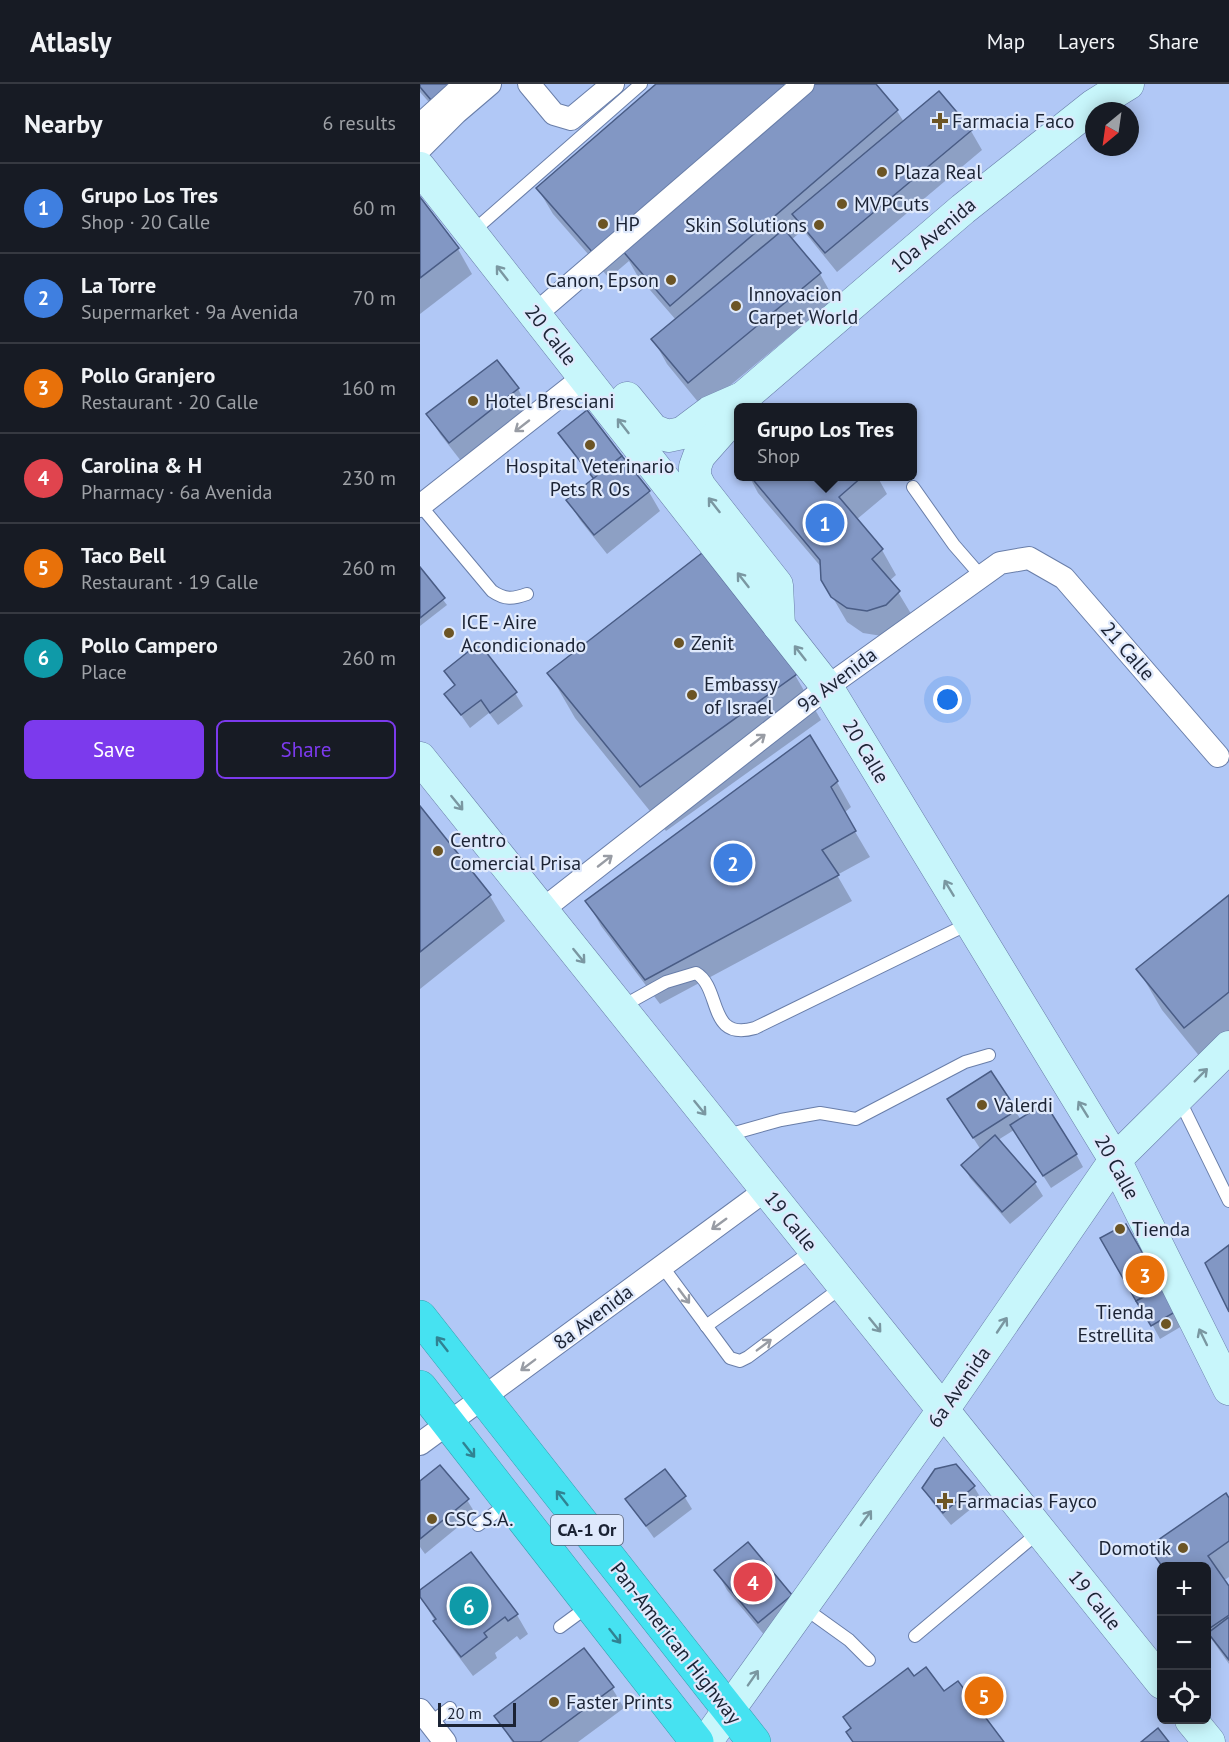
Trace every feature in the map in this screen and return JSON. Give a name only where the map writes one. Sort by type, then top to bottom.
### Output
[{"type":"highway","name":"Pan-American Highway","points":[[420,1317],[754,1742]]},
{"type":"highway","name":"CA-1 Or","points":[[420,1387],[697,1742]]},
{"type":"street","points":[[420,125],[465,84]]},
{"type":"street","points":[[420,149],[456,113],[490,84]]},
{"type":"street","points":[[529,84],[554,114],[571,119],[613,84]]},
{"type":"street","points":[[534,311],[803,84]]},
{"type":"street","name":"10a Avenida","points":[[740,403],[745,396],[963,209],[1094,105],[1128,84]]},
{"type":"street","name":"20 Calle","points":[[420,168],[826,687],[1115,1160],[1229,1389]]},
{"type":"street","name":"10a Avenida","points":[[534,311],[585,345],[653,430],[668,436],[676,436],[710,412],[745,396]]},
{"type":"street","points":[[420,506],[584,377]]},
{"type":"street","name":"10a Avenida","points":[[734,412],[699,456],[695,466],[695,477],[700,488],[777,585],[779,626]]},
{"type":"street","name":"9a Avenida","points":[[542,910],[826,687],[1000,563],[1029,558]]},
{"type":"street","name":"21 Calle","points":[[1029,558],[1064,578],[1218,756]]},
{"type":"street","name":"19 Calle","points":[[420,758],[1157,1678]]},
{"type":"street","name":"6a Avenida","points":[[706,1742],[943,1410],[1115,1160],[1229,1047]]},
{"type":"street","name":"8a Avenida","points":[[420,1444],[766,1190]]},
{"type":"street","points":[[425,1716],[445,1742]]},
{"type":"street","points":[[1195,1724],[1209,1742]]},
{"type":"lane","points":[[471,233],[641,84]]},
{"type":"lane","points":[[913,487],[954,545],[981,576]]},
{"type":"lane","points":[[420,506],[492,591],[500,597],[511,599],[527,594]]},
{"type":"lane","points":[[620,1008],[666,982],[696,973],[705,982],[718,1014],[727,1026],[742,1032],[755,1028],[970,923]]},
{"type":"lane","points":[[723,1136],[781,1119],[820,1113],[856,1119],[965,1062],[988,1055]]},
{"type":"lane","points":[[1178,1098],[1229,1201]]},
{"type":"lane","points":[[706,1326],[814,1249]]},
{"type":"lane","points":[[662,1266],[730,1358],[740,1361],[843,1286]]},
{"type":"lane","points":[[478,1525],[510,1502]]},
{"type":"lane","points":[[915,1636],[1040,1532]]},
{"type":"lane","points":[[560,1627],[591,1604]]},
{"type":"lane","points":[[802,1606],[849,1640],[869,1660]]},
{"type":"lane","points":[[425,1716],[450,1708]]},
{"type":"building","points":[[420,84],[459,84],[436,106]]},
{"type":"building","points":[[656,84],[788,84],[594,254],[536,188]]},
{"type":"building","points":[[812,84],[876,84],[898,110],[670,306],[621,249]]},
{"type":"building","name":"Plaza Real","points":[[939,91],[972,130],[825,253],[792,214]]},
{"type":"building","points":[[420,197],[459,248],[420,278]]},
{"type":"building","name":"Innovacion Carpet World","points":[[784,229],[821,273],[688,383],[651,339]]},
{"type":"building","name":"Hotel Bresciani","points":[[497,360],[519,388],[449,443],[426,414]]},
{"type":"building","name":"Hospital Veterinario Pets R Os","points":[[587,410],[622,456],[594,479],[558,433]]},
{"type":"building","points":[[622,456],[650,491],[594,535],[566,500]]},
{"type":"building","points":[[754,481],[857,481],[839,497],[883,549],[872,559],[900,591],[886,605],[867,611],[847,608],[831,597],[821,580],[820,560]]},
{"type":"building","name":"Zenit","points":[[702,553],[797,674],[640,787],[547,673]]},
{"type":"building","points":[[420,567],[445,598],[420,618]]},
{"type":"building","points":[[479,643],[517,692],[490,713],[481,700],[461,715],[444,694],[455,685],[444,671]]},
{"type":"building","points":[[810,735],[838,781],[831,787],[856,831],[822,850],[839,875],[645,980],[585,901]]},
{"type":"building","name":"Centro Comercial Prisa","points":[[420,806],[491,895],[420,952]]},
{"type":"building","points":[[1229,895],[1229,992],[1184,1028],[1136,969]]},
{"type":"building","name":"Valerdi","points":[[991,1071],[1017,1110],[973,1138],[947,1099]]},
{"type":"building","points":[[1045,1103],[1077,1154],[1043,1176],[1010,1125]]},
{"type":"building","points":[[995,1135],[1036,1182],[1002,1212],[961,1165]]},
{"type":"building","points":[[1126,1224],[1162,1287],[1136,1301],[1100,1238]]},
{"type":"building","points":[[1229,1245],[1229,1312],[1205,1263]]},
{"type":"building","points":[[1162,1287],[1175,1312],[1151,1326],[1136,1301]]},
{"type":"building","name":"Farmacias Fayco","points":[[956,1464],[975,1486],[943,1513],[922,1488],[935,1469]]},
{"type":"building","name":"CSC S.A.","points":[[440,1465],[469,1499],[420,1539],[420,1481]]},
{"type":"building","points":[[665,1469],[686,1496],[646,1526],[625,1499]]},
{"type":"building","points":[[1226,1493],[1229,1498],[1229,1541],[1208,1556],[1229,1586],[1229,1615],[1211,1627],[1211,1562],[1159,1562],[1148,1547]]},
{"type":"building","points":[[748,1542],[792,1595],[758,1623],[714,1570]]},
{"type":"building","points":[[471,1552],[518,1614],[508,1621],[505,1617],[484,1633],[487,1637],[461,1657],[433,1621],[436,1619],[420,1597],[420,1590]]},
{"type":"building","points":[[1229,1617],[1229,1660],[1211,1637],[1211,1631]]},
{"type":"building","name":"Faster Prints","points":[[584,1648],[614,1687],[540,1742],[514,1742],[494,1716]]},
{"type":"building","points":[[926,1667],[944,1691],[958,1681],[1004,1742],[853,1742],[846,1732],[851,1728],[843,1717],[908,1668],[914,1676]]},
{"type":"building","points":[[1158,1728],[1169,1742],[1141,1742]]},
{"type":"place","name":"Farmacia Faco","points":[[940,121]]},
{"type":"place","name":"Plaza Real","points":[[882,172]]},
{"type":"place","name":"MVPCuts","points":[[842,204]]},
{"type":"place","name":"HP","points":[[603,224]]},
{"type":"place","name":"Skin Solutions","points":[[819,225]]},
{"type":"place","name":"Canon, Epson","points":[[671,280]]},
{"type":"place","name":"Innovacion Carpet World","points":[[736,306]]},
{"type":"place","name":"Hotel Bresciani","points":[[473,401]]},
{"type":"place","name":"Hospital Veterinario Pets R Os","points":[[590,445]]},
{"type":"place","name":"Grupo Los Tres","points":[[825,523]]},
{"type":"place","name":"ICE - Aire Acondicionado","points":[[449,633]]},
{"type":"place","name":"Zenit","points":[[679,643]]},
{"type":"place","name":"Embassy of Israel","points":[[692,695]]},
{"type":"place","name":"Centro Comercial Prisa","points":[[438,851]]},
{"type":"place","name":"La Torre","points":[[733,863]]},
{"type":"place","name":"Valerdi","points":[[982,1105]]},
{"type":"place","name":"Tienda","points":[[1120,1229]]},
{"type":"place","name":"Pollo Granjero","points":[[1145,1275]]},
{"type":"place","name":"Tienda Estrellita","points":[[1166,1324]]},
{"type":"place","name":"Farmacias Fayco","points":[[945,1501]]},
{"type":"place","name":"CSC S.A.","points":[[432,1519]]},
{"type":"place","name":"Domotik","points":[[1183,1548]]},
{"type":"place","name":"Carolina & H","points":[[753,1582]]},
{"type":"place","name":"Pollo Campero","points":[[469,1606]]},
{"type":"place","name":"Taco Bell","points":[[984,1696]]},
{"type":"place","name":"Faster Prints","points":[[554,1702]]}]
